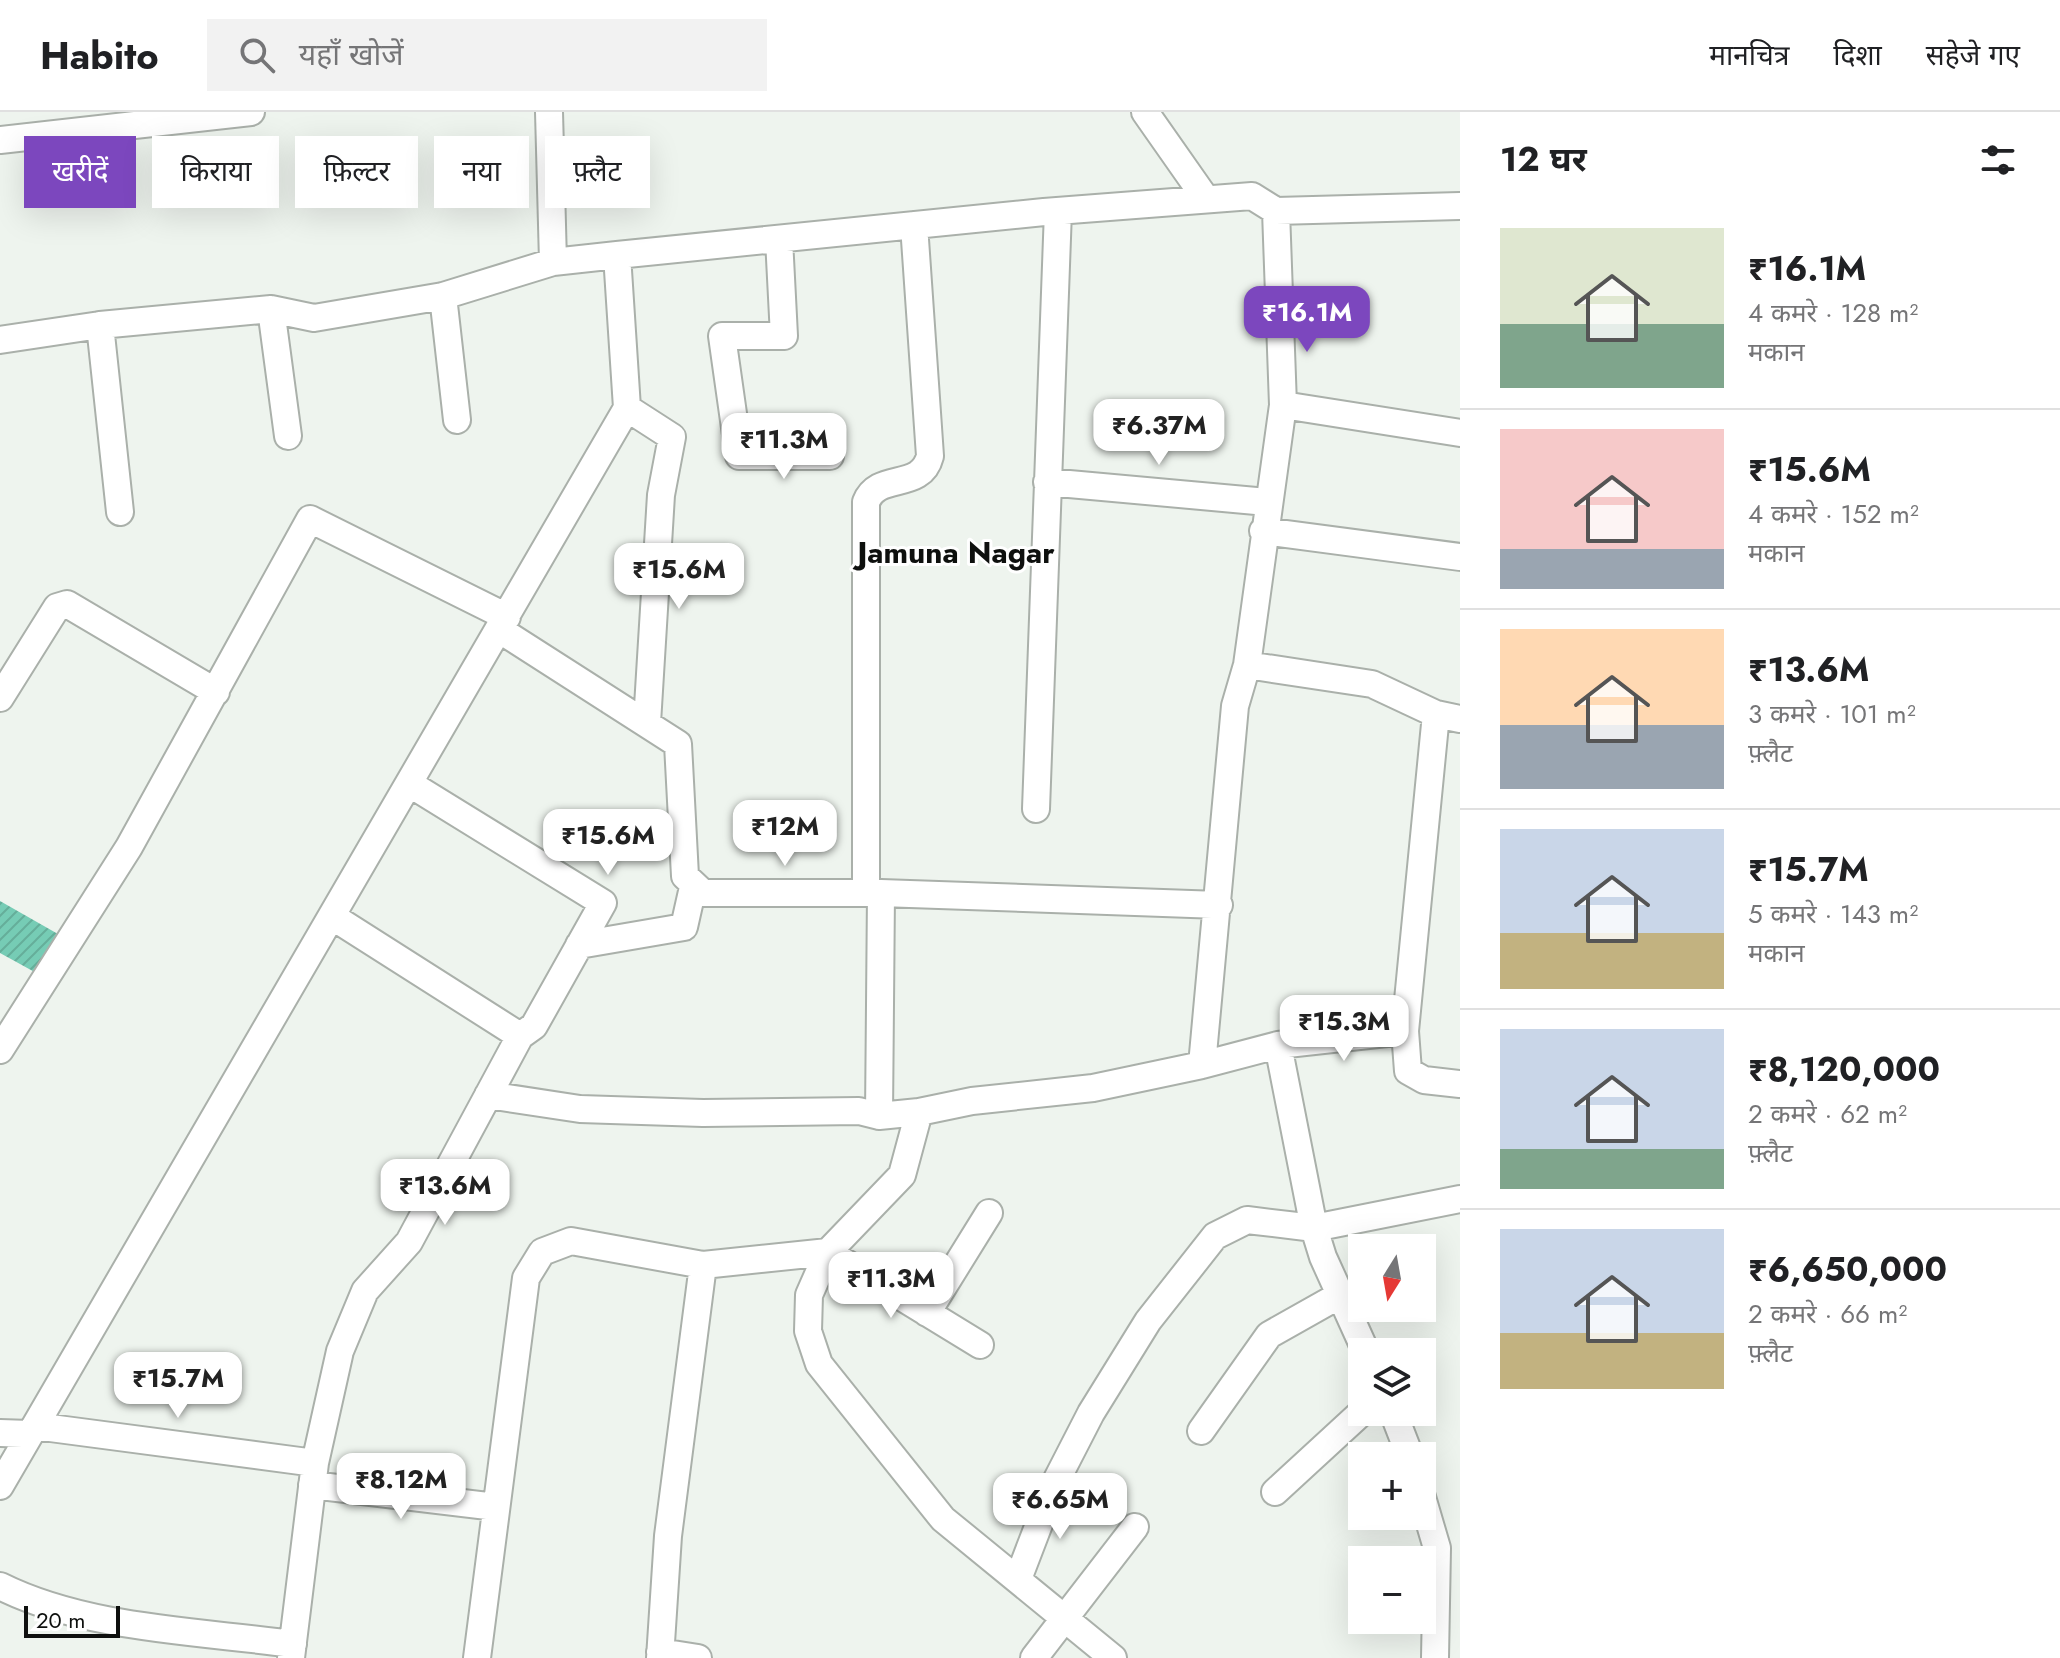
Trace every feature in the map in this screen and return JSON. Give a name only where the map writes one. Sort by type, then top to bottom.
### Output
[{"type":"street","points":[[0,140],[251,112]]},
{"type":"street","points":[[549,112],[553,262]]},
{"type":"street","points":[[1145,112],[1206,199]]},
{"type":"street","points":[[0,340],[100,325],[271,309],[314,318],[443,296],[553,262],[1058,211],[1252,196],[1276,211],[1460,206]]},
{"type":"street","points":[[1036,809],[1058,211]]},
{"type":"street","points":[[1202,1065],[1235,706],[1247,665],[1267,502],[1283,405],[1276,211]]},
{"type":"street","points":[[879,1116],[866,502],[870,491],[879,486],[914,479],[927,468],[930,456],[914,225]]},
{"type":"street","points":[[779,239],[784,336],[722,336],[739,456],[830,456]]},
{"type":"street","points":[[0,1486],[627,408],[617,255]]},
{"type":"street","points":[[443,296],[457,420]]},
{"type":"street","points":[[271,309],[288,436]]},
{"type":"street","points":[[100,325],[120,512]]},
{"type":"street","points":[[1283,405],[1460,433]]},
{"type":"street","points":[[627,408],[672,437],[661,495],[647,723]]},
{"type":"street","points":[[1047,482],[1267,502]]},
{"type":"street","points":[[0,1050],[129,847],[310,519],[504,624],[678,744],[685,876],[693,887],[703,893],[874,893],[1219,905]]},
{"type":"street","points":[[1263,531],[1460,557]]},
{"type":"street","points":[[0,698],[57,607],[67,604],[216,692]]},
{"type":"street","points":[[1247,665],[1372,684],[1448,716],[1405,1031],[1408,1071],[1424,1080],[1460,1084]]},
{"type":"street","points":[[0,1586],[35,1603],[73,1614],[292,1651],[314,1474],[340,1351],[365,1291],[409,1242],[520,1036],[534,1026],[603,903],[410,784]]},
{"type":"street","points":[[579,945],[684,927],[693,887]]},
{"type":"street","points":[[333,917],[520,1036]]},
{"type":"street","points":[[488,1095],[580,1109],[703,1113],[859,1111],[879,1116],[919,1112],[972,1101],[1093,1088],[1278,1045],[1405,1031]]},
{"type":"street","points":[[1278,1045],[1314,1228],[1360,1338]]},
{"type":"street","points":[[919,1112],[902,1175],[828,1252],[809,1295],[808,1331],[819,1364],[943,1519],[1113,1658]]},
{"type":"street","points":[[1018,1579],[1054,1485],[1091,1413],[1148,1321],[1215,1236],[1247,1220],[1314,1228],[1460,1199]]},
{"type":"street","points":[[927,1313],[989,1213]]},
{"type":"street","points":[[477,1658],[526,1278],[542,1252],[571,1241],[703,1265],[828,1252],[980,1345]]},
{"type":"street","points":[[698,1658],[660,1655],[668,1536],[703,1265]]},
{"type":"street","points":[[1201,1431],[1269,1335],[1340,1295]]},
{"type":"street","points":[[1275,1492],[1348,1425]]},
{"type":"street","points":[[0,1433],[32,1430],[314,1474],[496,1507]]},
{"type":"street","points":[[1034,1658],[1135,1527]]},
{"type":"street","points":[[1432,1530],[1437,1548],[1435,1658]]},
{"type":"building","points":[[0,901],[65,938],[40,975],[0,953]]},
{"type":"district","name":"Jamuna Nagar","points":[[956,553]]}]
